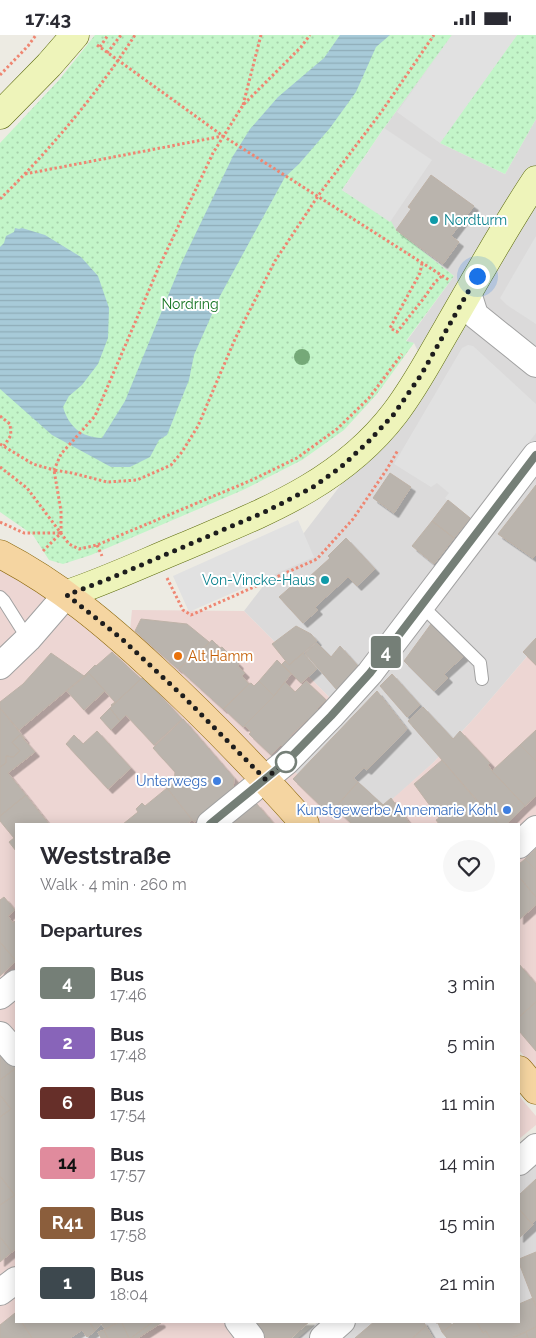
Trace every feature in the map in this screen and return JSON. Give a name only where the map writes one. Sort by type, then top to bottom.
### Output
[{"type":"main road","points":[[0,115],[49,65],[75,35]]},
{"type":"main road","points":[[67,595],[267,511],[313,487],[341,467],[394,414],[421,375],[512,217],[536,180]]},
{"type":"main road","points":[[0,554],[27,568],[67,595],[122,639],[265,779],[304,823]]},
{"type":"main road","points":[[520,1071],[536,1090]]},
{"type":"street","points":[[468,293],[475,315],[536,364]]},
{"type":"street","points":[[211,823],[286,762],[364,680],[536,455]]},
{"type":"street","points":[[0,666],[28,639],[67,595]]},
{"type":"street","points":[[520,844],[536,829]]},
{"type":"street","points":[[0,996],[15,984]]},
{"type":"street","points":[[0,1035],[15,1052]]},
{"type":"street","points":[[520,1161],[536,1147]]},
{"type":"street","points":[[0,1292],[15,1281]]},
{"type":"street","points":[[240,1323],[251,1338]]},
{"type":"street","points":[[323,1338],[340,1323]]},
{"type":"lane","points":[[0,597],[28,639]]},
{"type":"lane","points":[[421,605],[480,663],[482,679]]},
{"type":"path","points":[[0,75],[36,35]]},
{"type":"path","points":[[108,35],[100,47],[223,137],[318,196],[422,263],[440,275],[397,333],[390,328],[420,273],[422,263]]},
{"type":"path","points":[[107,53],[121,35]]},
{"type":"path","points":[[0,199],[59,135],[118,60],[134,35]]},
{"type":"path","points":[[243,105],[262,35]]},
{"type":"path","points":[[61,533],[61,511],[54,470],[61,454],[95,416],[158,269],[213,153],[243,105],[301,47],[310,35]]},
{"type":"path","points":[[0,444],[32,464],[107,482],[137,480],[171,465],[182,452],[198,425],[235,339],[275,261],[318,196],[382,111],[434,35]]},
{"type":"path","points":[[25,174],[223,137]]},
{"type":"path","points":[[0,467],[27,488],[69,544],[79,549],[97,545],[252,480],[298,458],[337,429],[369,398],[405,350]]},
{"type":"path","points":[[0,416],[10,425],[11,435],[4,446]]},
{"type":"path","points":[[0,522],[24,533],[61,533]]},
{"type":"shaded area","points":[[452,35],[517,35],[440,143],[505,174],[536,119],[536,646],[434,762],[380,811],[335,811],[291,768],[332,700],[244,611],[343,482],[432,381],[414,343],[406,342],[454,276],[396,230],[390,222],[384,128]]},
{"type":"shaded area","points":[[452,35],[517,35],[440,143],[397,112]]},
{"type":"shaded area","points":[[384,128],[432,160],[390,222],[342,190]]},
{"type":"shaded area","points":[[536,236],[536,324],[507,305],[500,298]]},
{"type":"shaded area","points":[[468,345],[473,346],[536,404],[536,433],[470,518],[445,498],[449,493],[437,483],[431,487],[394,464],[462,348]]},
{"type":"shaded area","points":[[298,520],[314,557],[189,612],[173,576]]},
{"type":"shaded area","points":[[0,570],[26,583],[114,645],[211,738],[284,823],[15,823],[15,1323],[305,1323],[288,1338],[0,1338]]},
{"type":"shaded area","points":[[132,610],[244,611],[332,700],[269,766],[130,631]]},
{"type":"shaded area","points":[[536,646],[536,1070],[520,1051],[520,823],[320,823],[281,779],[291,768],[335,811],[358,789],[380,810],[434,762]]},
{"type":"shaded area","points":[[520,1097],[536,1116],[536,1125],[520,1138]]},
{"type":"shaded area","points":[[536,1135],[536,1338],[298,1338],[317,1323],[520,1323],[520,1143],[524,1139]]},
{"type":"shaded area","points":[[101,1323],[105,1329],[98,1332],[101,1338],[70,1338],[82,1330],[87,1336]]},
{"type":"green space","name":"Nordring","points":[[95,35],[452,35],[384,128],[342,190],[391,221],[396,230],[454,276],[406,341],[414,343],[377,394],[344,430],[302,460],[243,490],[91,555],[63,564],[49,560],[33,535],[0,512],[0,143],[59,80]]},
{"type":"green space","points":[[517,35],[536,35],[536,119],[505,174],[440,143]]},
{"type":"water","points":[[340,35],[390,35],[376,47],[356,92],[330,128],[299,164],[285,177],[220,296],[194,355],[189,380],[167,435],[159,440],[150,457],[130,467],[111,467],[52,435],[0,389],[0,247],[4,243],[6,236],[14,232],[15,228],[22,228],[45,235],[81,257],[98,276],[109,308],[108,338],[98,364],[82,385],[69,396],[63,407],[72,425],[77,430],[88,436],[102,438],[125,401],[181,264],[233,156],[250,129],[278,97],[324,58]]},
{"type":"building","name":"Nordturm","points":[[431,175],[474,206],[451,236],[459,242],[443,264],[396,230],[411,209],[408,207]]},
{"type":"building","points":[[390,473],[411,487],[394,513],[373,498]]},
{"type":"building","points":[[536,485],[536,555],[533,558],[498,534]]},
{"type":"building","points":[[448,500],[470,518],[454,538],[432,521]]},
{"type":"building","points":[[432,521],[454,538],[434,564],[412,546]]},
{"type":"building","name":"Von-Vincke-Haus","points":[[346,538],[375,569],[357,586],[348,577],[315,607],[318,610],[303,623],[279,597],[295,583],[298,587],[330,558],[328,556]]},
{"type":"building","name":"Alt Hamm","points":[[141,619],[187,624],[209,643],[178,669],[135,631]]},
{"type":"building","points":[[431,624],[465,655],[444,674],[448,678],[434,691],[404,661]]},
{"type":"building","points":[[296,626],[311,634],[317,641],[289,665],[272,644]]},
{"type":"building","points":[[536,638],[536,665],[523,652]]},
{"type":"building","points":[[212,640],[239,664],[238,666],[245,673],[242,676],[249,684],[223,709],[179,669]]},
{"type":"building","points":[[317,643],[331,657],[340,646],[358,666],[337,690],[305,653]]},
{"type":"building","points":[[112,652],[141,679],[112,706],[115,702],[89,673],[84,676]]},
{"type":"building","points":[[51,653],[84,676],[19,730],[0,708],[0,702],[23,684]]},
{"type":"building","points":[[303,653],[317,669],[301,683],[282,664],[285,661],[289,665]]},
{"type":"building","points":[[277,660],[291,674],[274,696],[259,681]]},
{"type":"building","points":[[89,673],[105,691],[84,710],[67,691]]},
{"type":"building","points":[[392,674],[420,705],[407,717],[380,686]]},
{"type":"building","points":[[143,677],[182,719],[154,745],[126,715],[120,721],[110,708]]},
{"type":"building","points":[[259,681],[274,696],[243,727],[224,709],[249,684],[251,683],[254,686]]},
{"type":"building","points":[[306,681],[326,700],[309,720],[290,736],[292,737],[283,747],[281,745],[271,755],[249,734],[251,732],[245,726],[243,727],[274,696],[285,682],[295,692]]},
{"type":"building","points":[[377,691],[407,729],[367,770],[364,768],[353,778],[358,782],[329,814],[293,779]]},
{"type":"building","points":[[423,707],[453,739],[460,731],[490,763],[488,765],[492,771],[525,806],[508,823],[497,823],[408,721]]},
{"type":"building","points":[[0,708],[25,739],[20,735],[12,742],[20,751],[13,757],[6,756],[6,763],[0,767]]},
{"type":"building","points":[[110,708],[120,721],[111,730],[100,718]]},
{"type":"building","points":[[183,719],[234,778],[233,790],[194,822],[167,788],[174,783],[175,772],[153,748]]},
{"type":"building","points":[[536,730],[536,761],[520,745]]},
{"type":"building","points":[[97,731],[131,768],[108,789],[66,744],[74,735],[83,744]]},
{"type":"building","points":[[20,735],[35,752],[8,773],[26,795],[0,816],[0,767],[6,763],[6,756],[13,757],[20,751],[12,742]]},
{"type":"building","points":[[520,745],[536,761],[536,796],[525,806],[492,771]]},
{"type":"building","points":[[442,760],[497,823],[438,823],[436,820],[439,818],[414,784]]},
{"type":"building","points":[[358,782],[383,805],[391,798],[409,823],[351,823],[335,808]]},
{"type":"building","points":[[167,788],[192,820],[188,823],[124,823],[138,812],[136,809],[142,803],[145,806]]},
{"type":"building","points":[[26,795],[48,823],[15,823],[15,850],[9,842],[14,838],[0,821],[0,816]]},
{"type":"building","points":[[256,803],[273,823],[232,823]]},
{"type":"building","points":[[536,849],[536,870],[525,859]]},
{"type":"building","points":[[525,859],[536,870],[536,897],[520,878],[520,863]]},
{"type":"building","points":[[520,878],[536,897],[536,905],[520,919]]},
{"type":"building","points":[[4,897],[15,910],[8,916],[13,923],[15,921],[15,960],[0,942],[0,900]]},
{"type":"building","points":[[0,942],[15,962],[0,976]]},
{"type":"building","points":[[520,965],[536,984],[536,1002],[520,1016]]},
{"type":"building","points":[[536,1002],[536,1051],[520,1032],[520,1016]]},
{"type":"building","points":[[0,1044],[15,1061],[15,1069],[0,1080]]},
{"type":"building","points":[[15,1069],[15,1196],[0,1176],[0,1117],[11,1109],[0,1095],[0,1080]]},
{"type":"building","points":[[0,1095],[11,1109],[0,1117]]},
{"type":"building","points":[[0,1176],[15,1195],[0,1205]]},
{"type":"building","points":[[536,1179],[536,1220],[532,1223],[533,1225],[520,1210],[520,1194]]},
{"type":"building","points":[[15,1195],[15,1250],[12,1252],[0,1237],[0,1205]]},
{"type":"building","points":[[520,1210],[533,1225],[520,1237]]},
{"type":"building","points":[[0,1237],[12,1252],[0,1262]]},
{"type":"building","points":[[536,1252],[536,1307],[520,1266],[520,1259]]},
{"type":"building","points":[[533,1298],[536,1307],[536,1327],[512,1338],[490,1338],[486,1331],[483,1333],[477,1323],[520,1323],[520,1304]]},
{"type":"building","points":[[15,1313],[15,1323],[22,1323],[32,1338],[0,1338],[0,1325]]},
{"type":"building","points":[[22,1323],[90,1323],[95,1331],[87,1337],[82,1330],[70,1338],[32,1338]]},
{"type":"building","points":[[90,1323],[101,1323],[95,1331]]},
{"type":"building","points":[[101,1323],[117,1323],[105,1329]]},
{"type":"building","points":[[117,1323],[122,1323],[129,1338],[108,1338],[104,1330]]},
{"type":"building","points":[[122,1323],[151,1323],[131,1338],[129,1338]]},
{"type":"building","points":[[151,1323],[161,1323],[138,1338],[131,1338]]},
{"type":"building","points":[[247,1323],[308,1323],[291,1338],[259,1338]]},
{"type":"building","points":[[373,1323],[424,1323],[426,1326],[412,1338],[355,1338]]},
{"type":"building","points":[[438,1323],[450,1323],[452,1325],[442,1332]]},
{"type":"building","points":[[454,1323],[477,1323],[483,1333],[486,1331],[490,1338],[447,1338],[442,1332]]},
{"type":"building","points":[[426,1326],[433,1338],[413,1338]]},
{"type":"building","points":[[536,1327],[536,1338],[528,1338],[526,1332]]},
{"type":"building","points":[[104,1330],[108,1338],[101,1338],[98,1332]]},
{"type":"building","points":[[526,1332],[528,1338],[512,1338]]},
{"type":"bus line","name":"4","points":[[211,823],[286,762],[370,673],[536,455]]},
{"type":"place","name":"Nordturm","points":[[434,220]]},
{"type":"place","name":"Von-Vincke-Haus","points":[[325,580]]},
{"type":"place","name":"Alt Hamm","points":[[178,656]]},
{"type":"place","name":"Unterwegs","points":[[217,781]]},
{"type":"place","name":"Kunstgewerbe Annemarie Kohl","points":[[507,810]]},
{"type":"route","points":[[286,762],[265,779],[184,697],[122,639],[67,595],[267,511],[313,487],[341,467],[394,414],[421,375],[477,276]]}]
